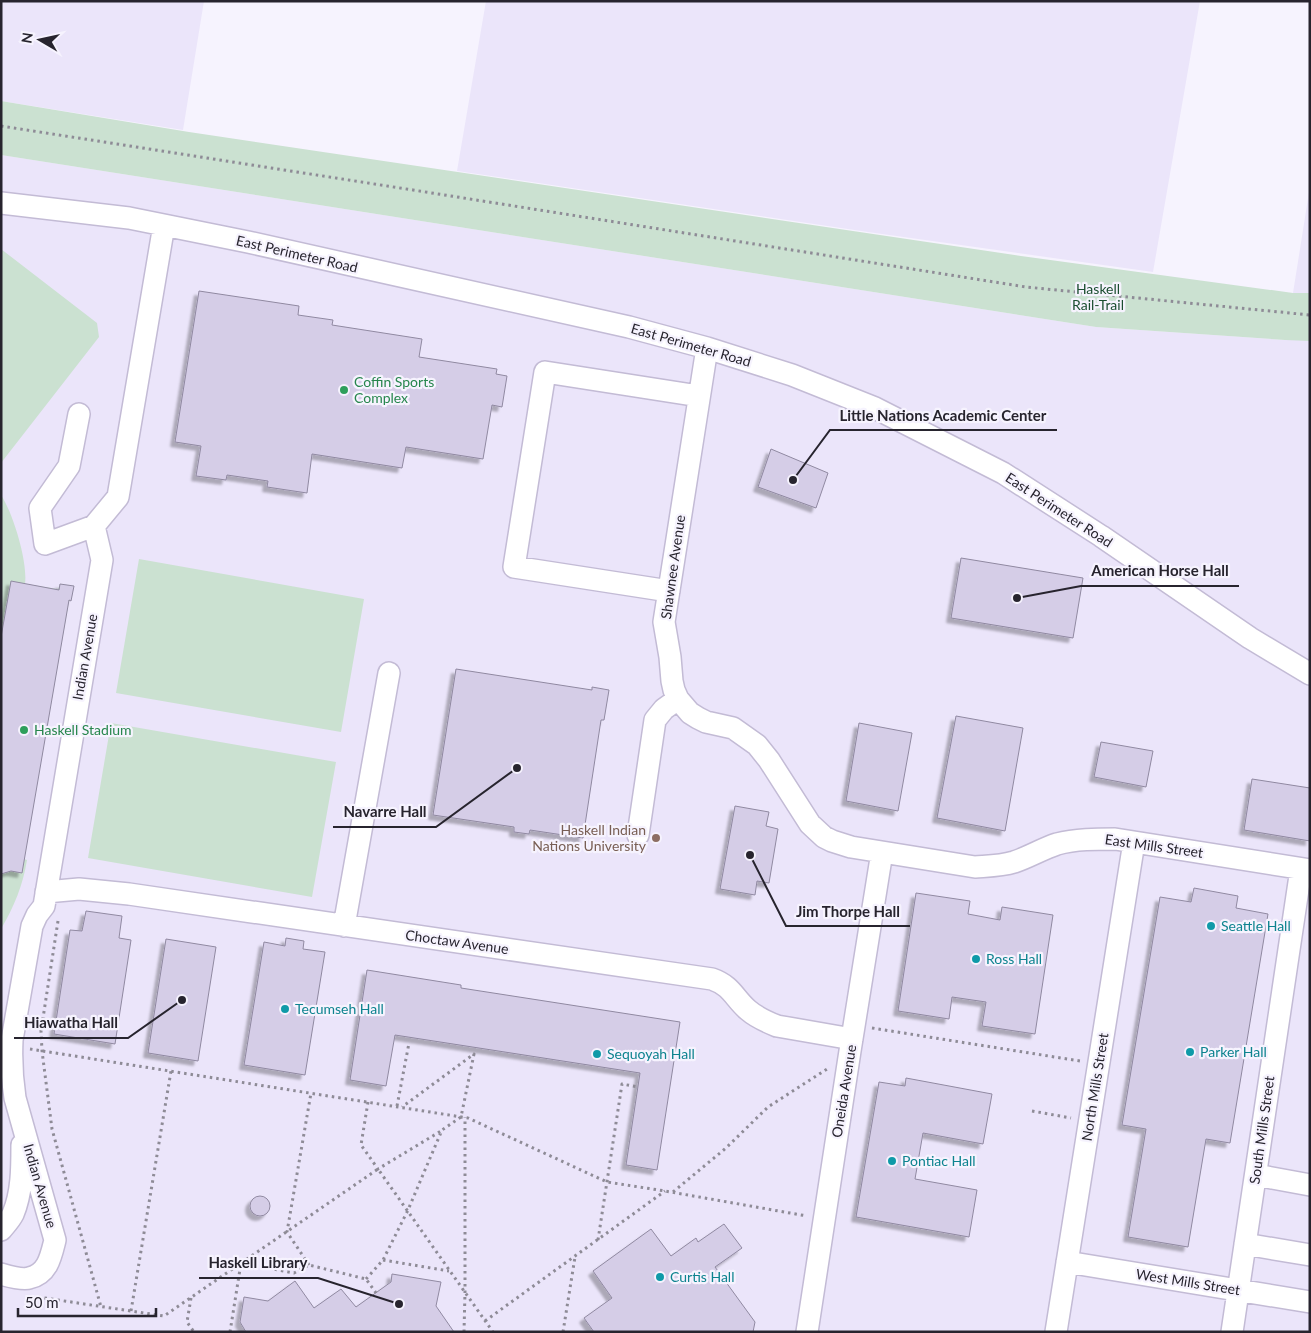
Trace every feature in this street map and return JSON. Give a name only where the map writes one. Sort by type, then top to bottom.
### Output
[{"type":"street","name":"East Perimeter Road","points":[[1,203],[102,214],[164,225],[629,327],[707,348],[792,376],[875,408],[1002,473],[1101,536],[1250,638],[1310,674]]},
{"type":"street","points":[[79,414],[69,466],[40,508],[45,544],[94,526],[118,497],[164,225]]},
{"type":"street","name":"Shawnee Avenue","points":[[678,699],[672,681],[664,622],[707,348]]},
{"type":"street","points":[[669,591],[514,567],[545,372],[699,396]]},
{"type":"street","name":"Indian Avenue","points":[[1,1274],[28,1279],[41,1273],[50,1261],[55,1240],[15,1098],[12,1080],[10,997],[32,926],[37,915],[54,891],[102,560],[94,526]]},
{"type":"street","points":[[344,926],[389,673]]},
{"type":"street","points":[[638,835],[655,720],[664,709],[678,699],[698,718],[706,722],[733,728],[757,745],[769,760],[810,824],[824,837],[851,847],[882,852]]},
{"type":"street","name":"East Mills Street","points":[[882,852],[975,867],[995,866],[1014,862],[1059,844],[1087,839],[1115,839],[1306,869]]},
{"type":"street","name":"North Mills Street","points":[[1056,1332],[1134,842]]},
{"type":"street","name":"Oneida Avenue","points":[[807,1332],[882,852]]},
{"type":"street","name":"South Mills Street","points":[[1232,1332],[1306,869]]},
{"type":"street","name":"Choctaw Avenue","points":[[54,891],[79,889],[129,894],[712,979],[722,982],[729,988],[750,1012],[776,1026],[852,1038]]},
{"type":"street","name":"Indian Avenue","points":[[1,1230],[12,1216],[17,1202],[22,1165],[23,1125]]},
{"type":"street","points":[[1256,1175],[1310,1185]]},
{"type":"street","points":[[1245,1244],[1310,1254]]},
{"type":"street","name":"West Mills Street","points":[[1067,1262],[1310,1302]]},
{"type":"path","points":[[1,126],[1026,287],[1310,315]]},
{"type":"path","points":[[54,891],[41,1031],[42,1051],[52,1129],[102,1307]]},
{"type":"path","points":[[672,1193],[726,1148],[768,1107],[841,1060],[852,1038],[1098,1063]]},
{"type":"path","points":[[399,1106],[409,1043]]},
{"type":"path","points":[[12,1046],[463,1117],[608,1182],[824,1219]]},
{"type":"path","points":[[399,1106],[474,1054],[463,1117],[464,1332]]},
{"type":"path","points":[[131,1311],[171,1070]]},
{"type":"path","points":[[598,1240],[622,1084],[638,1087]]},
{"type":"path","points":[[308,1265],[287,1232],[311,1093]]},
{"type":"path","points":[[368,1102],[361,1146],[493,1332]]},
{"type":"path","points":[[1032,1111],[1089,1121]]},
{"type":"path","points":[[38,1297],[164,1316],[378,1169],[463,1117]]},
{"type":"path","points":[[366,1279],[383,1260],[408,1210],[442,1130]]},
{"type":"path","points":[[485,1321],[665,1191]]},
{"type":"path","points":[[563,1332],[575,1256]]},
{"type":"path","points":[[383,1260],[450,1271]]},
{"type":"path","points":[[241,1263],[294,1273],[308,1265],[366,1279],[376,1293]]},
{"type":"path","points":[[230,1332],[241,1263]]},
{"type":"path","points":[[191,1298],[187,1322],[194,1332]]},
{"type":"shaded area","points":[[1,1],[204,1],[183,130],[1,101]]},
{"type":"shaded area","points":[[486,1],[1200,1],[1153,272],[457,171]]},
{"type":"shaded area","name":"Haskell Indian Nations University","points":[[1,155],[1096,327],[1285,340],[1293,314],[1293,293],[1310,186],[1310,1332],[1,1332]]},
{"type":"green space","name":"Haskell Rail-Trail","points":[[1,101],[189,132],[1021,256],[1293,293],[1310,293],[1310,341],[1096,327],[1,155]]},
{"type":"green space","points":[[1,249],[97,323],[99,337],[1,463]]},
{"type":"green space","name":"Haskell Stadium","points":[[1,495],[6,503],[19,538],[24,563],[25,584],[58,589],[60,584],[74,586],[71,601],[69,601],[24,859],[27,860],[17,896],[1,929]]},
{"type":"green space","points":[[139,559],[364,599],[341,732],[116,693]]},
{"type":"green space","points":[[111,723],[336,762],[312,897],[88,858]]},
{"type":"building","name":"Coffin Sports Complex","points":[[199,291],[299,306],[298,315],[333,320],[332,325],[422,339],[419,357],[497,369],[496,374],[507,376],[502,407],[492,405],[483,459],[406,447],[402,468],[312,454],[307,493],[267,487],[268,481],[227,475],[226,480],[196,476],[201,446],[175,442]]},
{"type":"building","points":[[771,449],[828,473],[816,508],[758,487]]},
{"type":"building","points":[[961,558],[1083,578],[1073,638],[951,618]]},
{"type":"building","name":"Haskell Stadium","points":[[11,581],[59,590],[60,584],[74,586],[71,601],[69,600],[22,873],[11,871],[1,874],[1,637]]},
{"type":"building","points":[[456,669],[592,690],[592,687],[609,690],[604,720],[601,720],[583,838],[530,830],[529,834],[514,832],[514,827],[433,815]]},
{"type":"building","points":[[956,716],[1023,728],[1005,831],[937,818]]},
{"type":"building","points":[[859,723],[912,733],[898,811],[846,801]]},
{"type":"building","points":[[1101,742],[1153,751],[1146,787],[1094,777]]},
{"type":"building","points":[[1252,779],[1310,788],[1310,841],[1244,830]]},
{"type":"building","points":[[735,806],[769,812],[766,826],[778,829],[769,883],[757,881],[755,895],[720,889]]},
{"type":"building","name":"Parker Hall","points":[[1194,888],[1238,896],[1236,908],[1268,914],[1230,1143],[1206,1139],[1188,1247],[1128,1237],[1146,1129],[1122,1125],[1160,897],[1191,902]]},
{"type":"building","name":"Ross Hall","points":[[916,893],[970,901],[968,914],[1000,920],[1002,907],[1053,915],[1035,1034],[982,1026],[986,1002],[952,997],[949,1019],[898,1011]]},
{"type":"building","points":[[86,911],[122,916],[119,938],[131,940],[115,1044],[54,1034],[70,930],[82,931]]},
{"type":"building","name":"Tecumseh Hall","points":[[286,938],[304,941],[303,949],[325,952],[305,1075],[244,1065],[264,942],[285,946]]},
{"type":"building","points":[[166,939],[216,947],[198,1061],[148,1053]]},
{"type":"building","name":"Sequoyah Hall","points":[[367,970],[461,985],[461,988],[680,1022],[657,1170],[626,1165],[640,1073],[395,1035],[386,1086],[350,1080]]},
{"type":"building","name":"Pontiac Hall","points":[[906,1078],[992,1094],[983,1144],[923,1133],[915,1179],[977,1190],[969,1237],[856,1217],[879,1082],[905,1086]]},
{"type":"building","points":[[260,1196],[267,1199],[270,1206],[267,1213],[260,1216],[253,1213],[250,1206],[253,1199]]},
{"type":"building","name":"Curtis Hall","points":[[724,1224],[742,1248],[715,1267],[755,1322],[753,1332],[594,1332],[584,1318],[612,1298],[593,1271],[651,1229],[671,1256],[696,1238],[698,1242]]},
{"type":"building","points":[[392,1274],[441,1282],[436,1306],[454,1332],[246,1332],[240,1322],[244,1297],[268,1301],[295,1281],[314,1308],[341,1289],[356,1307],[391,1282]]},
{"type":"place","name":"Coffin Sports Complex","points":[[344,390]]},
{"type":"place","name":"Little Nations Academic Center","points":[[793,480]]},
{"type":"place","name":"American Horse Hall","points":[[1017,598]]},
{"type":"place","name":"Haskell Stadium","points":[[24,730]]},
{"type":"place","name":"Navarre Hall","points":[[517,768]]},
{"type":"place","name":"Haskell Indian Nations University","points":[[656,838]]},
{"type":"place","name":"Jim Thorpe Hall","points":[[750,855]]},
{"type":"place","name":"Seattle Hall","points":[[1211,926]]},
{"type":"place","name":"Ross Hall","points":[[976,959]]},
{"type":"place","name":"Hiawatha Hall","points":[[182,1000]]},
{"type":"place","name":"Tecumseh Hall","points":[[285,1009]]},
{"type":"place","name":"Parker Hall","points":[[1190,1052]]},
{"type":"place","name":"Sequoyah Hall","points":[[597,1054]]},
{"type":"place","name":"Pontiac Hall","points":[[892,1161]]},
{"type":"place","name":"Curtis Hall","points":[[660,1277]]},
{"type":"place","name":"Haskell Library","points":[[399,1304]]}]
